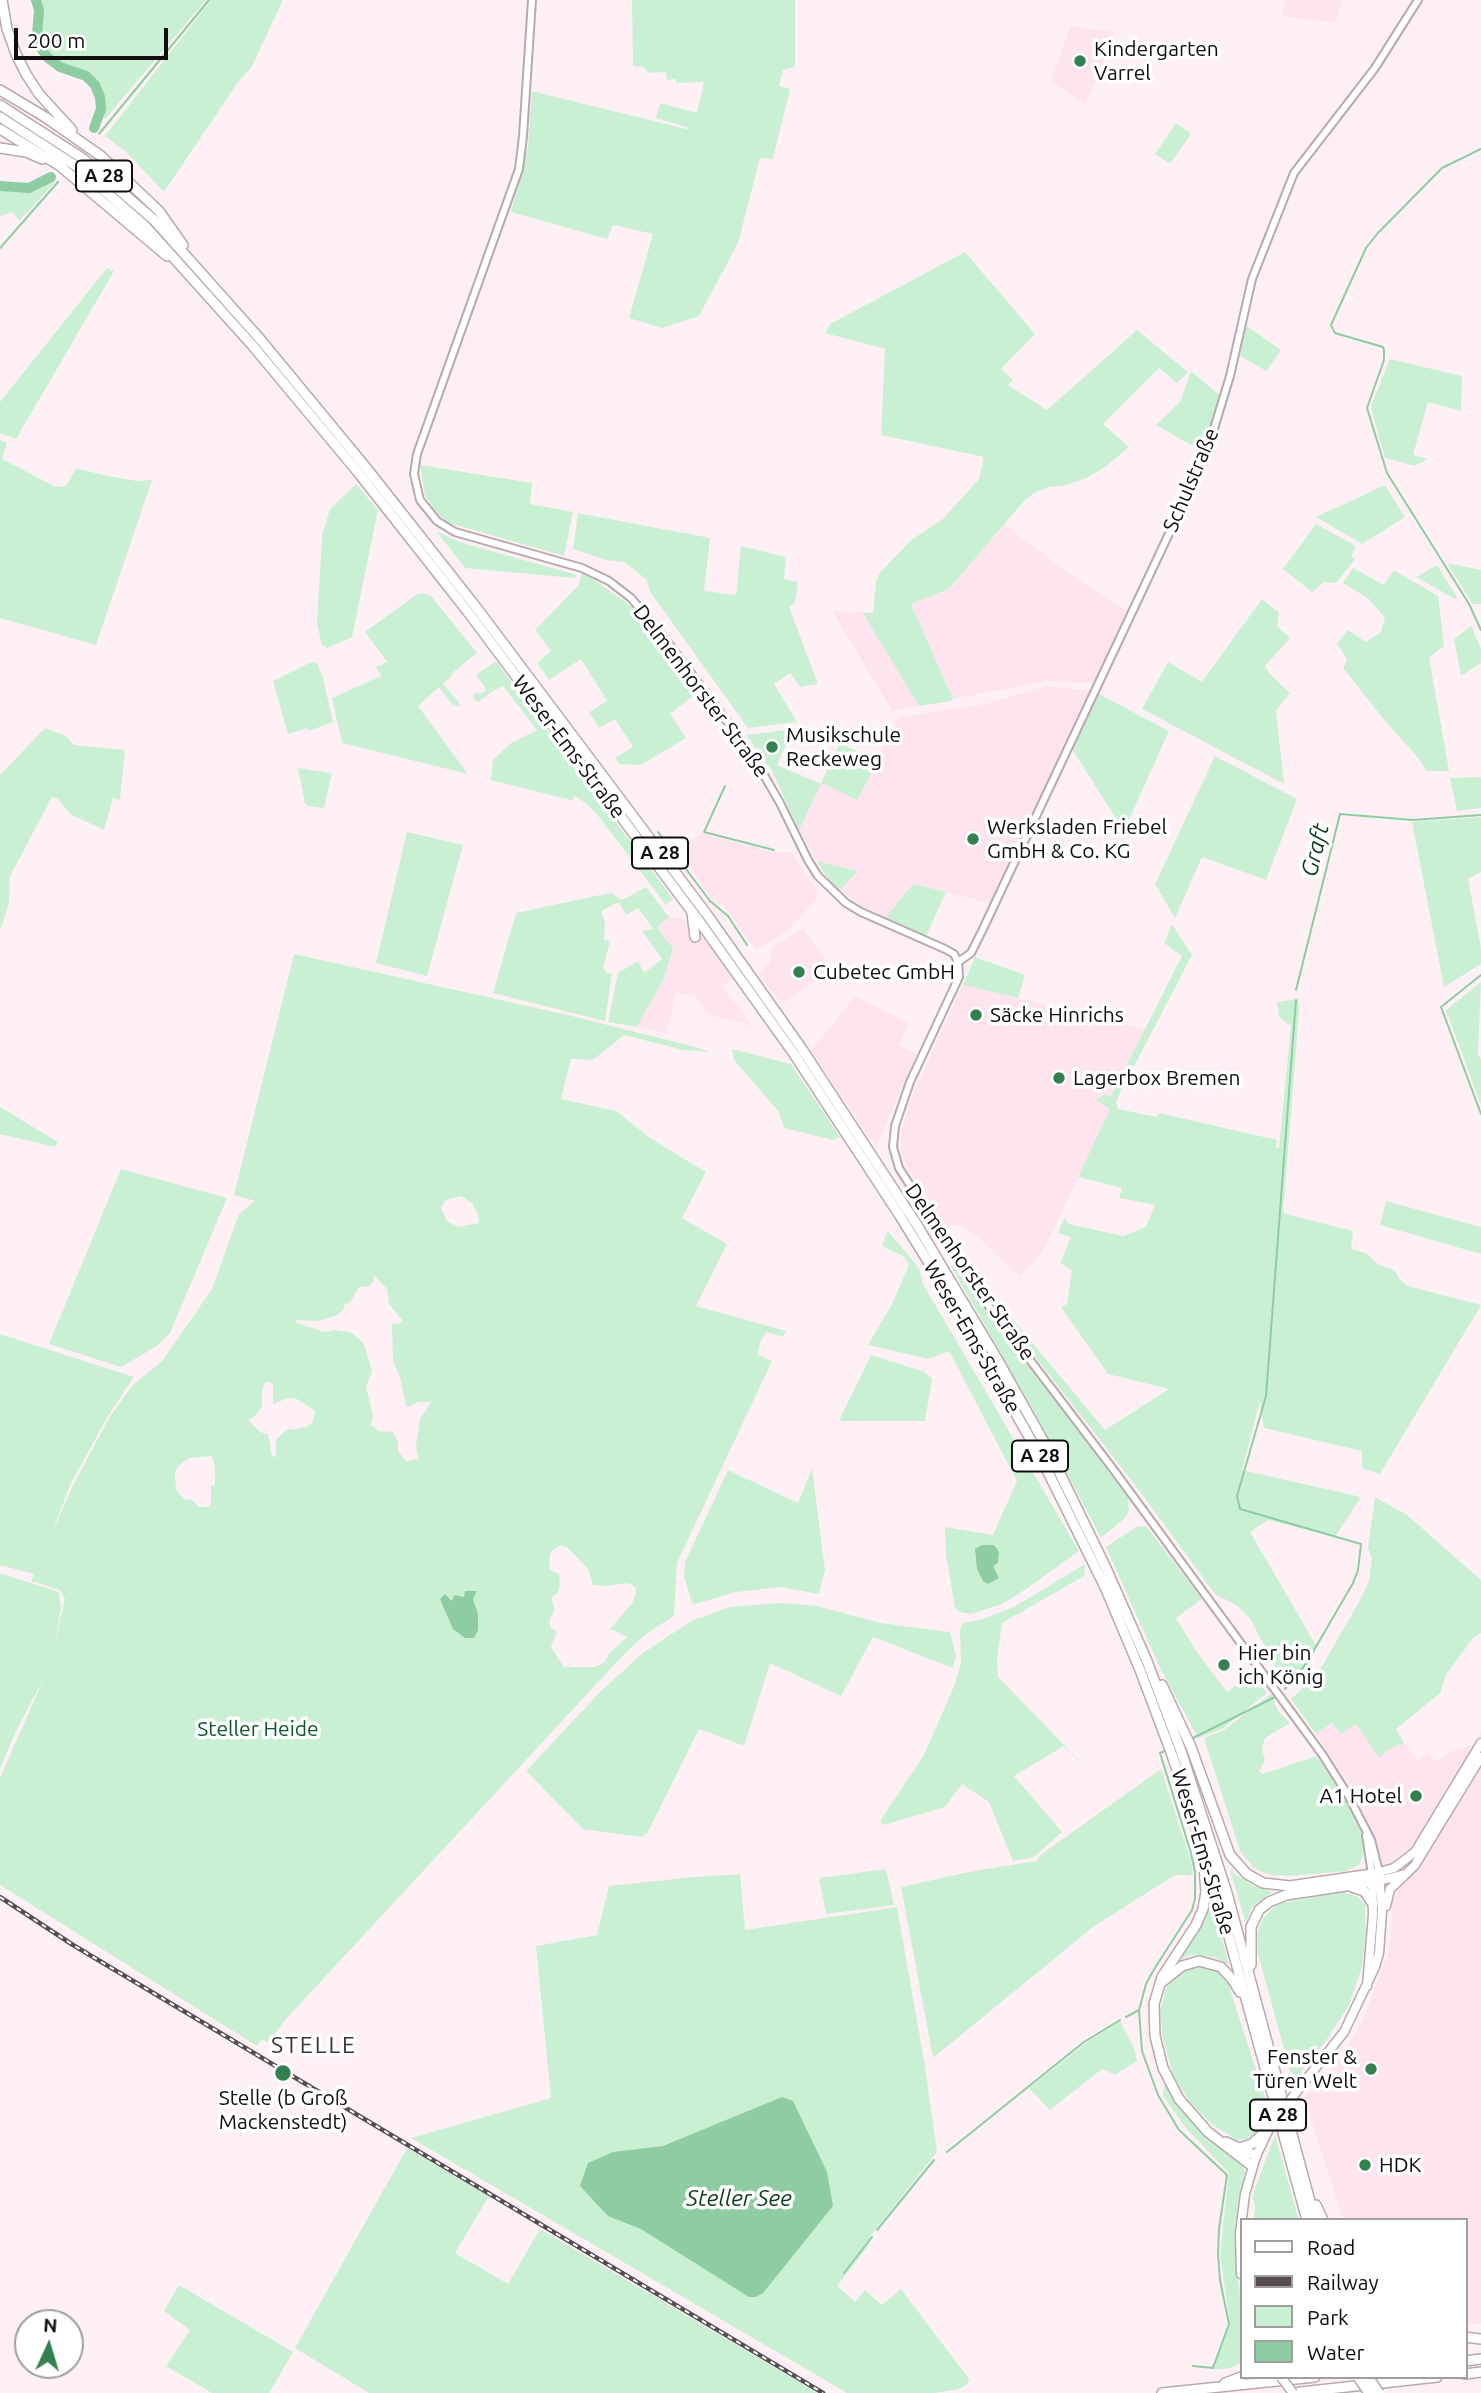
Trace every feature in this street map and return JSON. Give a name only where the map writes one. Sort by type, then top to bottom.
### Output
[{"type":"highway","points":[[2,0],[7,29],[26,74],[47,103],[86,144],[123,175],[159,211],[195,265]]},
{"type":"highway","points":[[0,90],[86,144]]},
{"type":"highway","name":"A 28","points":[[0,105],[58,141],[154,220],[309,398],[431,557]]},
{"type":"highway","name":"A 28","points":[[0,117],[53,149],[145,226],[190,274],[431,557]]},
{"type":"highway","points":[[0,129],[60,166],[190,274]]},
{"type":"highway","points":[[0,148],[26,152],[60,166]]},
{"type":"highway","name":"Weser-Ems-Straße","points":[[431,557],[692,912],[803,1067],[876,1178],[950,1297],[1041,1458],[1181,1743]]},
{"type":"highway","name":"Weser-Ems-Straße","points":[[431,557],[716,927],[802,1049],[883,1171],[959,1293],[1050,1453],[1101,1557],[1147,1661],[1153,1665],[1181,1743],[1177,1753],[1306,2218]]},
{"type":"highway","points":[[692,912],[695,937]]},
{"type":"highway","points":[[786,1058],[803,1067]]},
{"type":"highway","points":[[1181,1743],[1230,1855],[1247,1874],[1263,1883],[1290,1886],[1376,1877]]},
{"type":"highway","name":"Weser-Ems-Straße","points":[[1177,1753],[1208,1831],[1309,2190]]},
{"type":"highway","points":[[1204,1850],[1206,1892],[1203,1909],[1196,1925],[1166,1969],[1153,2015],[1154,2036],[1163,2068],[1179,2099],[1219,2140],[1252,2166]]},
{"type":"highway","points":[[1251,1981],[1250,1935],[1253,1920],[1259,1910],[1269,1902],[1286,1895],[1347,1885],[1376,1877]]},
{"type":"highway","points":[[1347,1885],[1364,1891],[1373,1904]]},
{"type":"highway","points":[[1161,1983],[1189,1962],[1215,1964],[1227,1972],[1251,2014]]},
{"type":"highway","points":[[1239,2148],[1252,2144],[1270,2126]]},
{"type":"highway","points":[[1219,2140],[1256,2156]]},
{"type":"highway","points":[[1309,2190],[1315,2218]]},
{"type":"highway","points":[[1309,2190],[1322,2218]]},
{"type":"highway","points":[[1214,2388],[1240,2377]]},
{"type":"highway","points":[[1162,2393],[1297,2379]]},
{"type":"highway","points":[[1293,2393],[1419,2379]]},
{"type":"main road","points":[[1376,1877],[1394,1868],[1415,1852],[1481,1743]]},
{"type":"main road","points":[[1382,1911],[1390,1889],[1424,1852],[1481,1756]]},
{"type":"main road","points":[[1376,1877],[1406,1874]]},
{"type":"main road","name":"Delmenhorster Straße","points":[[1367,1986],[1376,1877]]},
{"type":"main road","name":"Delmenhorster Straße","points":[[1252,2166],[1270,2126],[1344,2032],[1367,1986],[1379,1953],[1382,1911],[1376,1877]]},
{"type":"main road","points":[[1242,2218],[1252,2166]]},
{"type":"street","name":"Delmenhorster Straße","points":[[531,0],[519,169],[417,454],[414,474],[420,499],[437,522],[455,532],[582,568],[609,581],[631,598],[657,628],[753,756],[818,876],[846,903],[860,912],[954,954],[960,970],[955,986],[915,1072],[895,1126],[893,1147],[899,1168],[986,1302],[1301,1724],[1348,1795],[1366,1830],[1376,1877]]},
{"type":"street","name":"Schulstraße","points":[[958,962],[967,958],[976,942],[1206,455],[1230,376],[1252,279],[1294,173],[1376,68],[1418,0]]},
{"type":"shaded area","points":[[1285,0],[1342,0],[1335,23],[1282,16]]},
{"type":"shaded area","name":"Kindergarten Varrel","points":[[1070,26],[1115,32],[1086,105],[1051,81]]},
{"type":"shaded area","points":[[1004,525],[1064,570],[1127,611],[1094,683],[1046,681],[953,699],[911,604],[949,589]]},
{"type":"shaded area","points":[[832,611],[862,612],[919,706],[892,711]]},
{"type":"shaded area","points":[[1045,686],[1092,691],[992,904],[913,884],[885,918],[862,907],[840,890],[857,871],[817,861],[799,830],[821,783],[857,800],[899,717],[985,704]]},
{"type":"shaded area","points":[[704,833],[771,852],[792,852],[818,890],[817,899],[786,932],[756,950],[722,904],[715,905],[677,847]]},
{"type":"shaded area","points":[[669,917],[681,918],[699,937],[702,935],[733,978],[722,986],[753,1026],[709,1015],[695,996],[676,993],[667,1034],[637,1027],[664,977],[667,940],[657,928]]},
{"type":"shaded area","points":[[803,929],[833,969],[782,1004],[758,974],[770,963],[773,946]]},
{"type":"shaded area","points":[[963,985],[1149,1030],[1043,1251],[1019,1276],[975,1234],[958,1225],[943,1226],[908,1169],[901,1151],[901,1132],[913,1094]]},
{"type":"shaded area","points":[[855,996],[909,1023],[899,1045],[917,1054],[876,1147],[811,1051]]},
{"type":"shaded area","points":[[1333,1723],[1356,1724],[1379,1758],[1387,1750],[1404,1743],[1418,1761],[1428,1753],[1436,1761],[1452,1751],[1473,1745],[1481,1731],[1481,2324],[1467,2324],[1467,2218],[1342,2218],[1304,2097],[1325,2076],[1362,2022],[1389,1951],[1393,1911],[1380,1855],[1354,1792],[1316,1734]]},
{"type":"green space","points":[[38,0],[206,0],[105,119],[102,89],[95,79],[63,65],[48,52],[40,30],[41,9]]},
{"type":"green space","points":[[211,0],[283,0],[251,68],[238,82],[164,192],[126,152],[105,136]]},
{"type":"green space","points":[[632,0],[795,0],[795,67],[783,70],[779,86],[790,89],[773,159],[760,158],[738,243],[699,316],[662,328],[629,318],[653,234],[613,225],[607,239],[511,212],[528,147],[532,91],[689,128],[656,118],[660,103],[697,113],[704,82],[676,83],[676,79],[667,80],[666,72],[649,73],[643,67],[633,66]]},
{"type":"green space","points":[[1176,123],[1191,134],[1170,164],[1155,154]]},
{"type":"green space","points":[[53,178],[56,181],[19,221],[13,212],[0,216],[0,189],[31,190]]},
{"type":"green space","points":[[965,252],[1035,334],[1001,369],[1013,380],[1008,385],[1047,410],[1137,330],[1188,372],[1177,383],[1159,368],[1103,424],[1129,447],[1088,477],[1034,493],[1024,501],[949,589],[911,604],[953,699],[919,706],[862,612],[873,613],[879,574],[911,540],[943,519],[979,479],[984,457],[881,435],[885,349],[825,333],[830,324]]},
{"type":"green space","points":[[107,268],[114,271],[16,439],[0,433],[0,402]]},
{"type":"green space","points":[[1244,324],[1281,350],[1266,371],[1240,356]]},
{"type":"green space","points":[[1390,359],[1462,376],[1461,411],[1428,402],[1413,455],[1428,459],[1414,466],[1385,458],[1372,412],[1371,406]]},
{"type":"green space","points":[[1191,371],[1222,397],[1203,452],[1156,425],[1180,402]]},
{"type":"green space","points":[[0,440],[7,443],[2,459],[56,487],[66,486],[76,468],[137,481],[152,480],[96,645],[0,618]]},
{"type":"green space","points":[[420,465],[532,483],[530,504],[573,512],[564,556],[449,523],[437,513],[425,496]]},
{"type":"green space","points":[[356,484],[378,510],[352,637],[327,648],[322,645],[317,624],[322,536],[330,509]]},
{"type":"green space","points":[[1385,485],[1405,517],[1362,544],[1316,517]]},
{"type":"green space","points":[[578,513],[710,538],[704,591],[736,595],[741,546],[786,557],[784,579],[798,582],[795,603],[789,607],[818,684],[800,687],[790,673],[774,684],[797,722],[748,728],[651,593],[646,579],[624,562],[606,560],[573,549]]},
{"type":"green space","points":[[1316,524],[1356,546],[1351,557],[1355,559],[1336,583],[1324,582],[1312,592],[1283,569]]},
{"type":"green space","points":[[436,531],[459,542],[577,575],[574,578],[465,568]]},
{"type":"green space","points":[[1447,563],[1481,570],[1481,604],[1473,604]]},
{"type":"green space","points":[[1437,565],[1457,597],[1455,599],[1416,577]]},
{"type":"green space","points":[[1353,568],[1384,585],[1394,570],[1438,596],[1444,646],[1429,657],[1449,771],[1426,771],[1420,760],[1343,668],[1347,660],[1337,643],[1348,630],[1366,642],[1381,632],[1385,618],[1369,599],[1343,583]]},
{"type":"green space","points":[[583,572],[642,614],[699,691],[670,714],[686,738],[641,765],[620,764],[615,758],[633,747],[615,719],[599,728],[589,712],[607,701],[581,659],[549,680],[537,663],[551,651],[535,630],[578,586]]},
{"type":"green space","points":[[417,594],[431,596],[477,653],[443,684],[459,703],[459,707],[452,704],[439,687],[418,706],[468,774],[342,743],[332,698],[381,676],[376,667],[387,662],[365,632]]},
{"type":"green space","points":[[1262,599],[1279,613],[1277,626],[1290,638],[1265,666],[1290,693],[1276,711],[1284,784],[1142,709],[1168,662],[1202,682]]},
{"type":"green space","points":[[1471,626],[1481,649],[1481,663],[1461,676],[1454,639]]},
{"type":"green space","points":[[496,661],[673,899],[666,905],[596,813],[584,802],[573,795],[574,801],[491,780],[493,760],[511,743],[537,730],[503,686],[478,702],[474,699],[473,695],[483,693],[486,689],[476,675]]},
{"type":"green space","points":[[311,662],[317,663],[323,678],[333,722],[309,731],[307,728],[288,734],[273,681]]},
{"type":"green space","points":[[1097,693],[1169,731],[1127,824],[1122,828],[1072,749]]},
{"type":"green space","points":[[45,728],[66,736],[74,745],[125,750],[120,800],[113,798],[104,830],[70,814],[58,799],[52,797],[10,876],[9,903],[0,931],[0,775]]},
{"type":"green space","points":[[793,729],[777,765],[821,784],[799,830],[772,771],[746,735]]},
{"type":"green space","points":[[840,743],[878,761],[857,800],[821,783]]},
{"type":"green space","points":[[1215,756],[1297,799],[1266,880],[1202,857],[1175,918],[1155,884]]},
{"type":"green space","points":[[298,768],[332,773],[324,808],[308,806],[305,803]]},
{"type":"green space","points":[[1481,777],[1481,808],[1457,811],[1450,778]]},
{"type":"green space","points":[[1481,817],[1481,872],[1468,879],[1481,948],[1481,964],[1444,987],[1412,822]]},
{"type":"green space","points":[[407,832],[463,845],[427,976],[376,963]]},
{"type":"green space","points":[[817,861],[858,871],[840,890],[828,879]]},
{"type":"green space","points":[[913,884],[946,892],[926,936],[885,918]]},
{"type":"green space","points":[[646,887],[669,917],[657,928],[673,948],[664,978],[637,1027],[608,1022],[618,973],[638,961],[644,973],[662,959],[642,931],[653,929],[638,908],[626,915],[619,902],[601,911],[605,923],[604,940],[610,941],[603,968],[607,973],[612,973],[605,1021],[493,993],[516,913],[611,893],[622,900]]},
{"type":"green space","points":[[1172,924],[1192,955],[1116,1101],[1118,1109],[1157,1117],[1159,1113],[1277,1140],[1276,1148],[1279,1148],[1291,1026],[1279,1017],[1277,1002],[1298,999],[1283,1213],[1353,1231],[1351,1249],[1366,1253],[1378,1264],[1395,1271],[1400,1280],[1408,1286],[1481,1305],[1380,1474],[1362,1468],[1362,1451],[1264,1428],[1260,1401],[1242,1470],[1361,1497],[1335,1537],[1268,1520],[1250,1532],[1317,1647],[1305,1672],[1284,1684],[1250,1618],[1236,1605],[1215,1594],[1135,1485],[1008,1322],[1010,1316],[1105,1430],[1169,1389],[1108,1374],[1061,1307],[1067,1304],[1072,1270],[1060,1263],[1071,1237],[1058,1233],[1064,1218],[1069,1224],[1123,1236],[1146,1227],[1155,1205],[1119,1198],[1122,1188],[1078,1177],[1110,1109],[1096,1100],[1104,1095],[1111,1096],[1182,956],[1164,943]]},
{"type":"green space","name":"Steller Heide","points":[[294,954],[568,1015],[709,1052],[683,1050],[624,1035],[593,1060],[571,1059],[561,1099],[616,1111],[650,1138],[706,1172],[682,1218],[727,1244],[696,1306],[786,1331],[783,1337],[766,1332],[760,1343],[758,1355],[772,1361],[677,1563],[674,1616],[646,1634],[627,1651],[286,2019],[268,2043],[262,2039],[257,2046],[0,1885],[0,1778],[44,1678],[15,1733],[0,1769],[0,1573],[59,1592],[61,1609],[54,1646],[65,1599],[60,1590],[31,1581],[34,1574],[0,1565],[0,1334],[134,1377],[108,1416],[70,1485],[51,1536],[72,1487],[109,1418],[132,1386],[163,1360],[212,1289],[239,1214],[255,1201],[234,1195]],"holes":[[[461,1196],[472,1203],[479,1223],[458,1227],[447,1221],[441,1208],[446,1200]],[[373,1274],[387,1289],[389,1304],[402,1320],[401,1323],[392,1324],[393,1361],[400,1377],[406,1405],[408,1407],[418,1402],[431,1402],[420,1419],[416,1446],[419,1461],[414,1459],[407,1462],[398,1451],[398,1442],[393,1432],[379,1431],[371,1425],[373,1415],[366,1387],[372,1371],[364,1344],[352,1333],[335,1330],[324,1332],[297,1323],[296,1320],[319,1321],[337,1315],[345,1304],[350,1303],[359,1287],[370,1286],[374,1280]],[[273,1383],[273,1404],[288,1398],[297,1399],[315,1411],[313,1422],[307,1427],[286,1430],[276,1440],[276,1457],[272,1456],[268,1434],[260,1432],[248,1420],[255,1416],[262,1406],[264,1384]],[[212,1456],[215,1485],[211,1486],[209,1507],[199,1507],[191,1499],[185,1500],[176,1490],[175,1472],[179,1465],[190,1458]],[[561,1545],[568,1548],[588,1569],[593,1585],[628,1583],[635,1587],[633,1602],[610,1629],[627,1637],[609,1654],[605,1662],[595,1667],[564,1667],[551,1647],[557,1632],[551,1628],[549,1622],[555,1609],[551,1598],[558,1592],[560,1585],[559,1574],[550,1570],[551,1551]],[[464,1597],[473,1599],[478,1614],[478,1630],[449,1617],[440,1599],[452,1603]]]},
{"type":"green space","points":[[975,957],[1025,975],[1018,998],[963,985]]},
{"type":"green space","points":[[1481,982],[1478,1055],[1481,1059],[1481,1105],[1446,1010]]},
{"type":"green space","points":[[732,1049],[791,1064],[840,1137],[833,1140],[784,1128],[779,1112],[734,1060]]},
{"type":"green space","points":[[0,1107],[58,1142],[55,1147],[0,1134]]},
{"type":"green space","points":[[121,1169],[227,1198],[170,1333],[157,1346],[121,1367],[49,1344]]},
{"type":"green space","points":[[1386,1201],[1481,1227],[1481,1254],[1380,1225]]},
{"type":"green space","points":[[888,1231],[919,1268],[923,1284],[1079,1551],[1002,1604],[971,1614],[959,1612],[955,1608],[946,1555],[945,1527],[993,1535],[1017,1481],[949,1351],[929,1359],[868,1345],[893,1302],[909,1265],[903,1256],[882,1246]]},
{"type":"green space","points":[[955,1263],[1128,1498],[1129,1511],[1124,1519],[1101,1538],[1041,1424],[951,1266]]},
{"type":"green space","points":[[871,1355],[925,1372],[932,1379],[925,1421],[839,1421]]},
{"type":"green space","points":[[812,1469],[825,1570],[819,1594],[779,1587],[736,1592],[692,1603],[684,1577],[685,1562],[728,1470],[798,1503]]},
{"type":"green space","points":[[1375,1497],[1407,1515],[1481,1580],[1481,1633],[1473,1638],[1446,1675],[1440,1693],[1396,1729],[1404,1743],[1387,1750],[1379,1758],[1356,1724],[1341,1734],[1332,1723],[1316,1734],[1291,1699],[1317,1675],[1369,1581],[1372,1558],[1368,1548]]},
{"type":"green space","points":[[1146,1526],[1202,1599],[1176,1618],[1196,1651],[1227,1692],[1251,1675],[1267,1693],[1222,1729],[1198,1738],[1161,1670],[1106,1547],[1136,1527]]},
{"type":"green space","points":[[1085,1564],[1084,1576],[1002,1623],[997,1659],[998,1677],[1112,1794],[1064,1746],[1014,1776],[1062,1832],[1034,1857],[1013,1861],[989,1802],[962,1784],[945,1807],[884,1825],[880,1821],[924,1755],[955,1684],[961,1663],[960,1629],[963,1623],[983,1619],[1014,1607]]},
{"type":"green space","points":[[780,1603],[817,1606],[881,1623],[950,1632],[956,1656],[953,1668],[873,1637],[841,1696],[770,1663],[744,1746],[699,1729],[647,1834],[641,1837],[583,1829],[526,1771],[601,1691],[643,1653],[691,1621],[730,1607]]},
{"type":"green space","points":[[1271,1694],[1278,1711],[1290,1723],[1265,1738],[1262,1749],[1265,1760],[1259,1771],[1263,1774],[1316,1756],[1346,1796],[1363,1835],[1363,1855],[1359,1865],[1346,1871],[1270,1875],[1254,1868],[1240,1851],[1204,1738],[1224,1730]]},
{"type":"green space","points":[[1161,1769],[1191,1861],[1193,1875],[1175,1875],[1093,1927],[933,2058],[901,1887],[1037,1861],[1039,1856]]},
{"type":"green space","points":[[886,1869],[894,1905],[826,1914],[819,1878]]},
{"type":"green space","points":[[1230,1870],[1253,1886],[1273,1892],[1252,1906],[1246,1924]]},
{"type":"green space","points":[[740,1874],[745,1930],[897,1907],[937,2152],[871,2235],[868,2246],[837,2286],[855,2302],[865,2290],[882,2305],[901,2289],[969,2379],[968,2384],[959,2389],[934,2393],[847,2393],[411,2138],[551,2098],[536,1946],[597,1935],[609,1886]]},
{"type":"green space","points":[[1347,1893],[1358,1897],[1365,1904],[1366,1933],[1362,1967],[1349,2005],[1328,2038],[1293,2082],[1258,1954],[1257,1933],[1263,1918],[1277,1904]]},
{"type":"green space","points":[[1210,1896],[1229,1964],[1214,1957],[1198,1955],[1179,1960],[1203,1920]]},
{"type":"green space","points":[[1204,1967],[1218,1972],[1227,1980],[1270,2113],[1260,2131],[1247,2139],[1237,2140],[1213,2125],[1191,2104],[1173,2075],[1163,2039],[1160,2011],[1166,1988],[1175,1977],[1190,1968]]},
{"type":"green space","points":[[1120,2021],[1134,2048],[1137,2061],[1115,2075],[1102,2069],[1050,2110],[1029,2088],[1089,2041]]},
{"type":"green space","points":[[1165,2083],[1182,2109],[1207,2138],[1244,2168],[1235,2228],[1235,2259],[1240,2293],[1240,2364],[1231,2368],[1214,2370],[1230,2324],[1220,2254],[1229,2173],[1186,2128],[1163,2096]]},
{"type":"green space","points":[[1275,2135],[1298,2218],[1254,2218],[1252,2197]]},
{"type":"green space","points":[[407,2148],[489,2196],[455,2253],[508,2284],[540,2229],[818,2393],[369,2393],[295,2348]]},
{"type":"green space","points":[[179,2285],[293,2352],[269,2393],[212,2393],[166,2366],[190,2330],[164,2311]]},
{"type":"water","points":[[982,1545],[994,1545],[999,1552],[998,1563],[993,1566],[999,1578],[988,1584],[983,1581],[977,1569],[975,1549]]},
{"type":"water","points":[[465,1591],[477,1591],[473,1599],[478,1614],[478,1630],[474,1638],[465,1638],[453,1629],[440,1599],[445,1594],[452,1601],[454,1595],[464,1597]]},
{"type":"water","name":"Steller See","points":[[782,2097],[793,2101],[827,2172],[833,2206],[763,2293],[756,2297],[749,2297],[641,2229],[608,2216],[580,2186],[588,2163],[613,2152],[663,2146]]},
{"type":"waterway","points":[[36,0],[39,10],[37,35],[40,47],[47,57],[60,67],[86,76],[95,85],[101,109],[94,128]]},
{"type":"waterway","points":[[99,134],[209,0]]},
{"type":"waterway","points":[[1481,149],[1442,168],[1377,234],[1366,248],[1331,325],[1335,333],[1383,347],[1384,360],[1367,408],[1387,473],[1469,604],[1481,630]]},
{"type":"waterway","points":[[0,186],[29,188],[51,177]]},
{"type":"waterway","points":[[0,248],[58,182]]},
{"type":"waterway","points":[[725,786],[704,832],[774,850]]},
{"type":"waterway","name":"Graft","points":[[1296,990],[1340,814],[1413,820],[1481,815]]},
{"type":"waterway","points":[[658,832],[710,901],[728,916],[747,945]]},
{"type":"waterway","points":[[1481,975],[1441,1007],[1481,1114]]},
{"type":"waterway","points":[[1285,1689],[1306,1664],[1353,1583],[1358,1570],[1361,1544],[1240,1509],[1237,1496],[1266,1396],[1296,1000]]},
{"type":"waterway","points":[[1191,1739],[1275,1697]]},
{"type":"waterway","points":[[1126,2017],[1139,2010],[1146,1984],[1192,1910],[1195,1899],[1195,1872],[1191,1853],[1160,1753],[1167,1750]]},
{"type":"waterway","points":[[1139,2011],[1142,2051],[1158,2095],[1179,2130],[1227,2175],[1218,2254],[1229,2324],[1213,2368],[1193,2366]]},
{"type":"waterway","points":[[947,2152],[1084,2042],[1120,2020]]},
{"type":"waterway","points":[[877,2230],[934,2160]]},
{"type":"waterway","points":[[844,2273],[872,2237]]},
{"type":"railway","points":[[0,1897],[73,1945],[823,2393]]},
{"type":"place","name":"Kindergarten Varrel","points":[[1080,61]]},
{"type":"place","name":"Musikschule Reckeweg","points":[[772,747]]},
{"type":"place","name":"Werksladen Friebel GmbH & Co. KG","points":[[973,839]]},
{"type":"place","name":"Cubetec GmbH","points":[[799,972]]},
{"type":"place","name":"Säcke Hinrichs","points":[[976,1015]]},
{"type":"place","name":"Lagerbox Bremen","points":[[1059,1078]]},
{"type":"place","name":"Hier bin ich König","points":[[1224,1665]]},
{"type":"place","name":"A1 Hotel","points":[[1416,1796]]},
{"type":"place","name":"Fenster & Türen Welt","points":[[1371,2069]]},
{"type":"place","name":"Stelle (b Groß Mackenstedt)","points":[[283,2073]]},
{"type":"place","name":"HDK","points":[[1365,2165]]},
{"type":"district","name":"STELLE","points":[[314,2045]]}]
